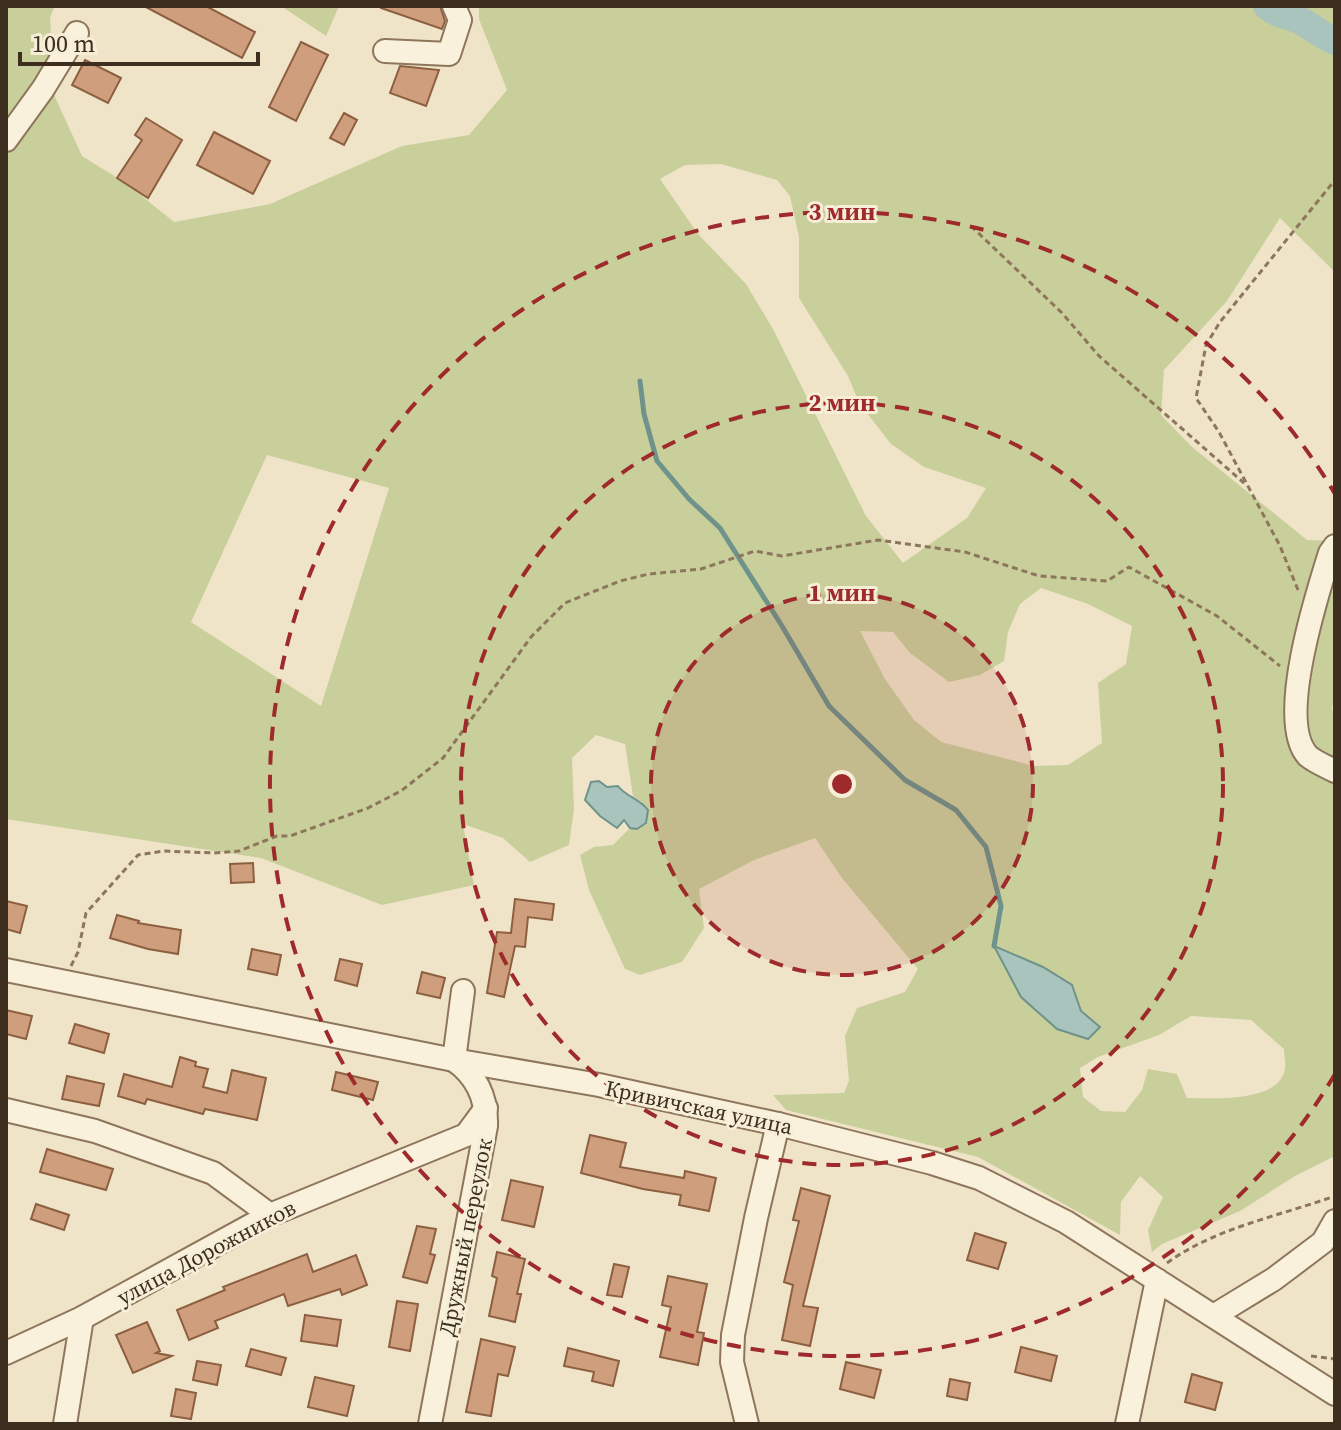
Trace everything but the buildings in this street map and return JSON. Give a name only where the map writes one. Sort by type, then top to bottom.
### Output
[{"type":"street","points":[[385,51],[449,54],[460,20],[454,6]]},
{"type":"street","points":[[6,140],[43,89],[77,33]]},
{"type":"street","points":[[1335,546],[1330,553],[1310,619],[1296,702],[1296,728],[1308,755],[1335,771]]},
{"type":"street","name":"Кривичская улица","points":[[6,970],[454,1060],[599,1085],[778,1124],[932,1163],[979,1178],[1066,1222],[1335,1394]]},
{"type":"street","points":[[454,1060],[463,991]]},
{"type":"street","name":"Дружный переулок","points":[[430,1424],[485,1135],[486,1108],[473,1077],[454,1060]]},
{"type":"street","name":"улица Дорожников","points":[[6,1353],[82,1318],[270,1215],[466,1135],[486,1108]]},
{"type":"street","points":[[6,1110],[95,1131],[213,1173],[270,1215]]},
{"type":"street","points":[[747,1424],[732,1362],[733,1335],[778,1124]]},
{"type":"street","points":[[1215,1315],[1274,1279],[1323,1242],[1335,1221]]},
{"type":"street","points":[[1127,1424],[1154,1278]]},
{"type":"street","points":[[65,1424],[82,1318]]},
{"type":"path","points":[[1298,590],[1280,546],[1219,432],[1196,398],[1206,345],[1220,322],[1335,180]]},
{"type":"path","points":[[971,226],[1062,313],[1099,356],[1246,486]]},
{"type":"path","points":[[64,980],[78,952],[86,913],[138,855],[164,851],[239,851],[368,808],[401,791],[443,758],[531,637],[565,603],[620,581],[649,574],[701,569],[755,551],[782,556],[878,540],[965,552],[1039,576],[1107,581],[1129,567],[1217,616],[1283,669],[1300,675]]},
{"type":"path","points":[[1154,1278],[1184,1251],[1243,1226],[1335,1196]]},
{"type":"green space","points":[[6,6],[55,6],[50,17],[55,97],[82,156],[127,184],[174,222],[270,204],[402,146],[469,135],[507,90],[479,19],[479,6],[1335,6],[1335,272],[1280,218],[1227,301],[1164,370],[1161,415],[1192,447],[1307,540],[1335,541],[1335,690],[1332,708],[1335,721],[1335,1156],[1295,1176],[1240,1211],[1162,1244],[1152,1252],[1148,1230],[1163,1197],[1140,1176],[1121,1202],[1120,1235],[978,1157],[786,1110],[773,1095],[844,1093],[849,1081],[845,1036],[857,1008],[905,992],[918,969],[842,878],[815,838],[754,860],[699,889],[704,928],[682,962],[640,975],[625,969],[589,890],[580,855],[594,847],[613,845],[630,828],[637,829],[642,802],[633,796],[625,744],[596,735],[572,758],[574,809],[569,845],[530,862],[503,838],[463,824],[474,885],[382,905],[261,858],[6,819]],"holes":[[[721,164],[777,180],[790,196],[799,237],[799,298],[848,376],[859,403],[891,444],[924,467],[986,488],[967,518],[903,563],[866,516],[773,329],[746,284],[698,234],[660,179],[685,165]],[[267,455],[389,488],[321,706],[191,622]],[[1041,588],[1088,604],[1132,626],[1126,664],[1098,683],[1102,743],[1068,765],[1034,766],[941,742],[914,720],[885,679],[860,631],[893,632],[910,653],[949,682],[980,675],[1004,661],[1008,632],[1020,604]],[[1072,985],[1081,1011],[1100,1027],[1057,1029],[1021,997]],[[1191,1016],[1251,1020],[1284,1049],[1285,1069],[1280,1080],[1271,1088],[1244,1096],[1212,1098],[1187,1098],[1177,1074],[1148,1069],[1142,1090],[1125,1112],[1101,1111],[1083,1097],[1080,1068],[1098,1057],[1159,1035]]]},
{"type":"green space","points":[[281,6],[339,6],[326,36]]},
{"type":"water","points":[[599,781],[607,787],[618,786],[645,806],[648,810],[646,823],[637,829],[630,828],[624,820],[617,828],[600,816],[585,800],[591,782]]},
{"type":"water","points":[[994,946],[1043,967],[1072,985],[1081,1011],[1100,1027],[1088,1039],[1057,1029],[1021,997]]},
{"type":"waterway","points":[[1267,6],[1304,22],[1335,41]]},
{"type":"waterway","points":[[640,381],[644,414],[657,461],[689,499],[720,528],[829,706],[905,780],[956,810],[986,847],[1001,906],[994,946]]}]
